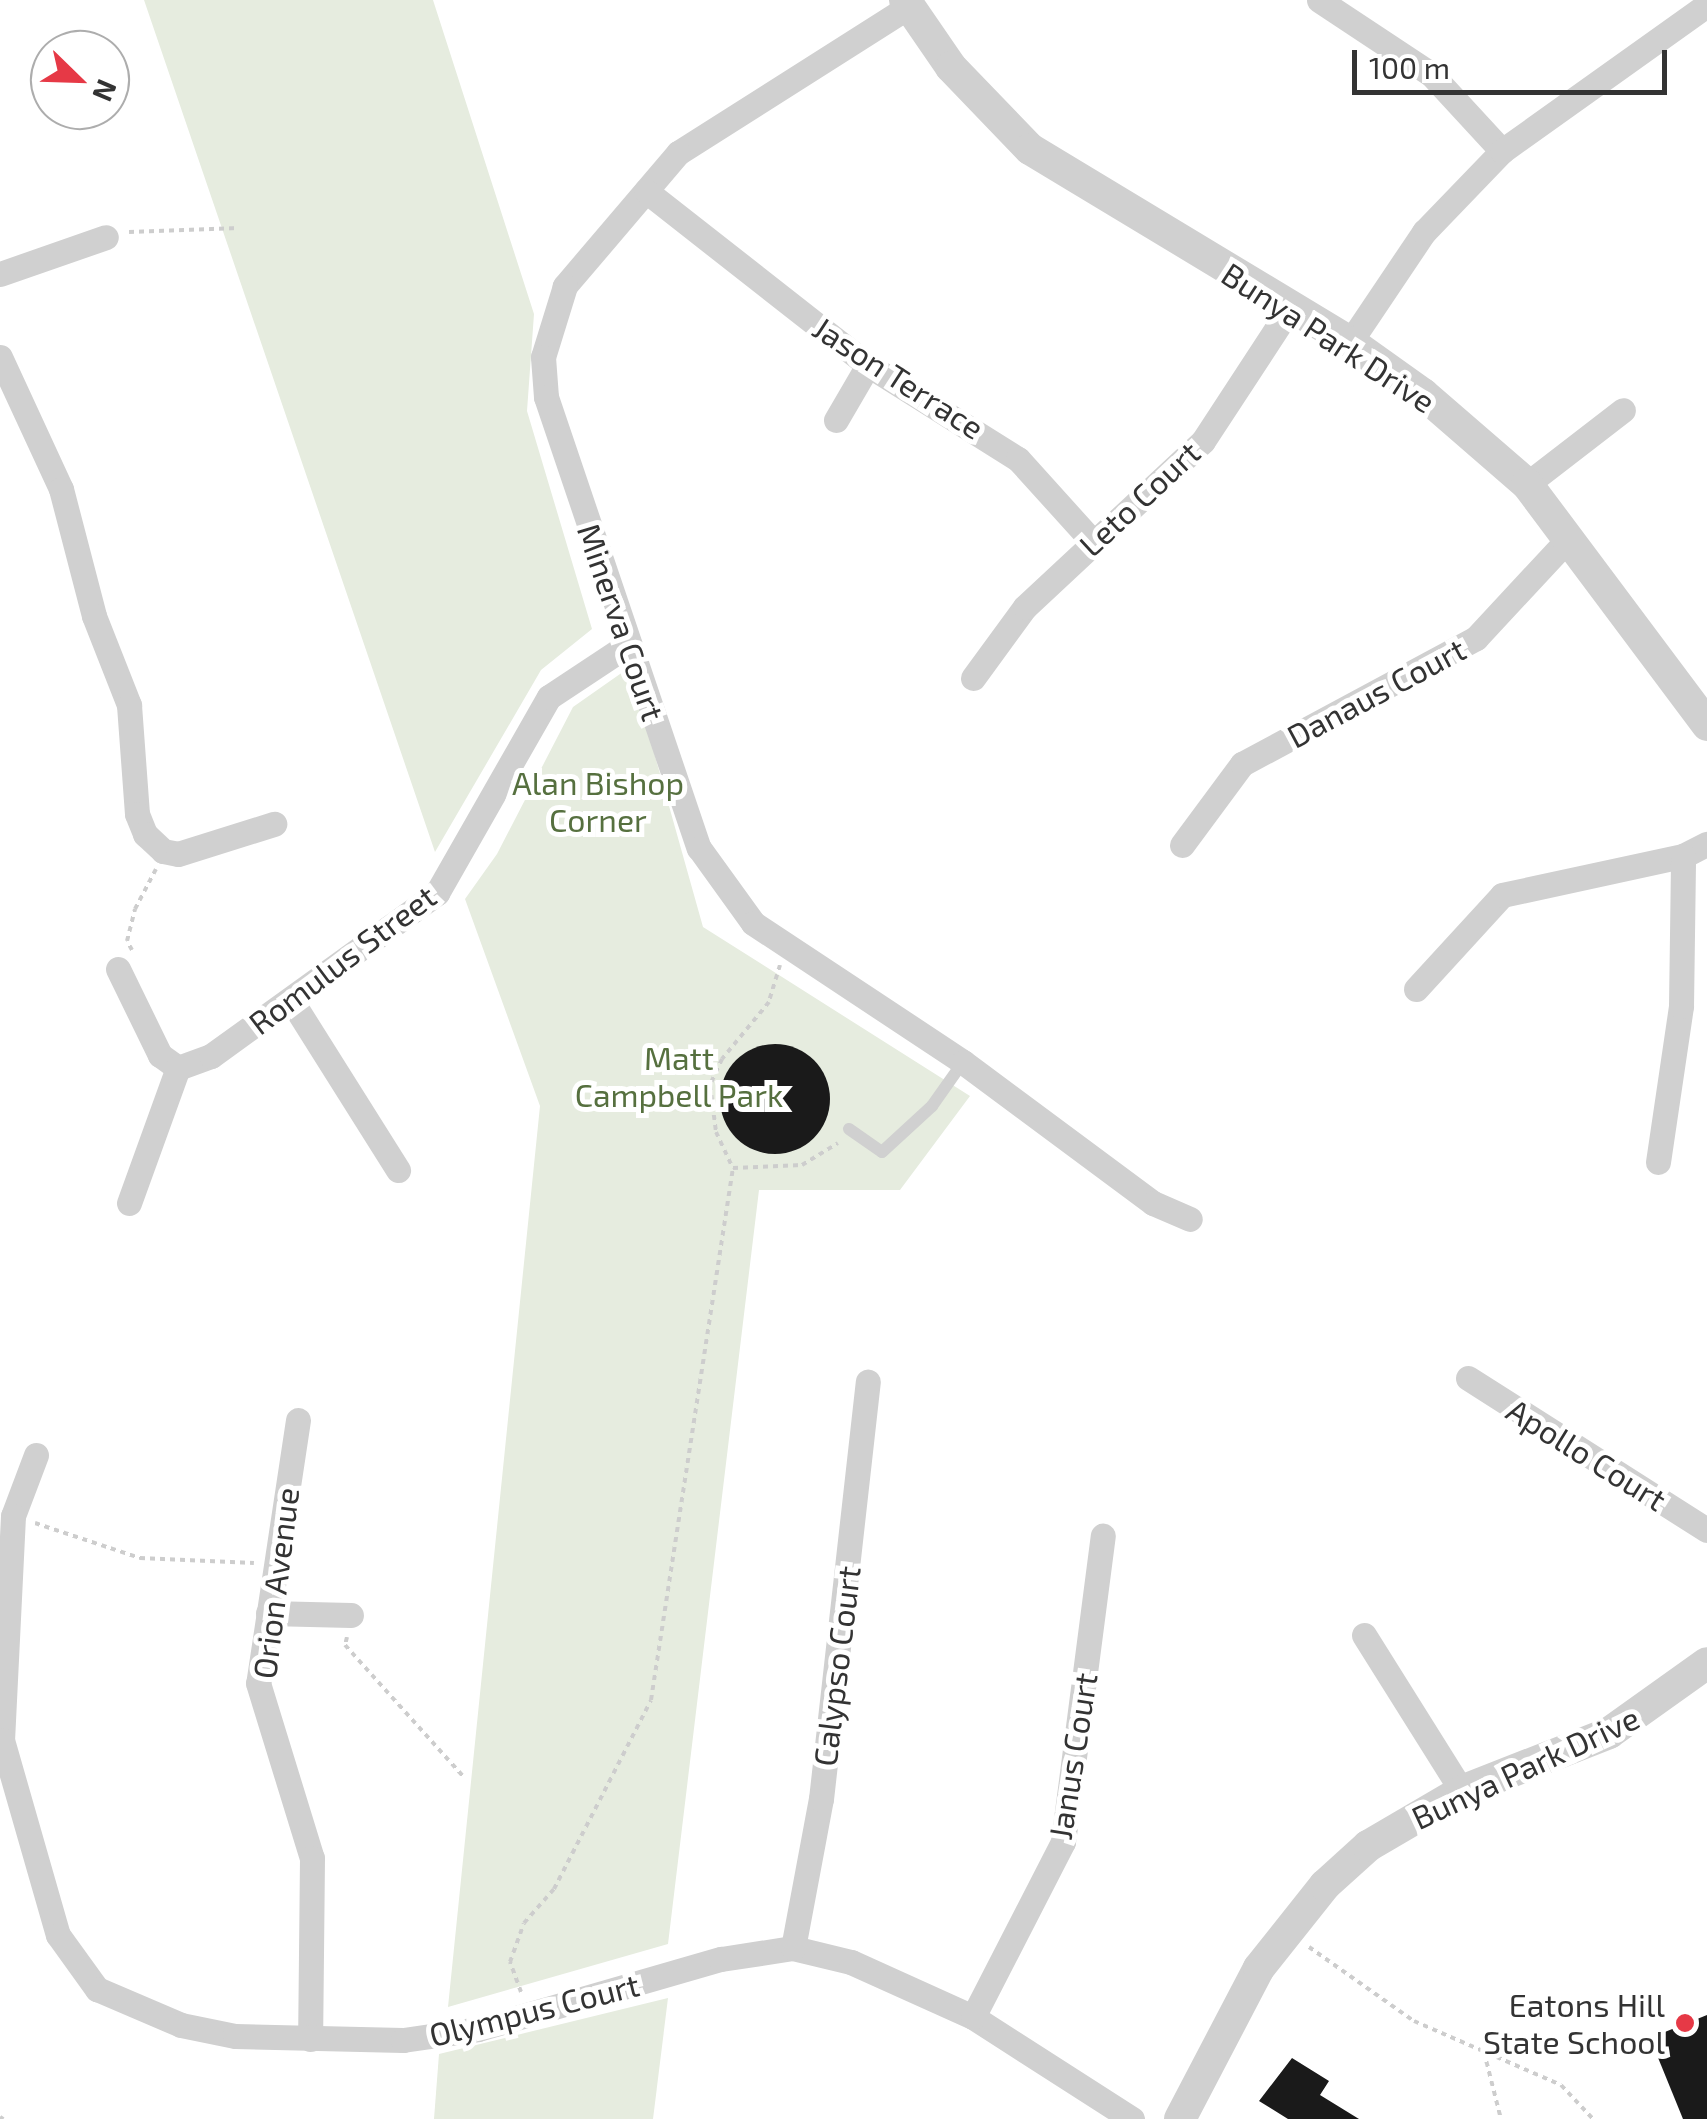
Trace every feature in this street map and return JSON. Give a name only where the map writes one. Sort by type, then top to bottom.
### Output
[{"type":"street","points":[[1320,0],[1432,74],[1502,150]]},
{"type":"street","name":"Minerva Court","points":[[907,4],[678,154],[565,286],[542,358],[546,396],[699,848],[754,923],[963,1062],[1154,1203],[1190,1219]]},
{"type":"street","name":"Bunya Park Drive","points":[[907,4],[951,67],[1030,149],[1350,342],[1423,394],[1528,484],[1707,725]]},
{"type":"street","points":[[1350,342],[1424,232],[1502,150],[1707,5]]},
{"type":"street","name":"Jason Terrace","points":[[646,191],[868,365],[1018,458],[1092,541]]},
{"type":"street","points":[[0,274],[106,237]]},
{"type":"street","name":"Leto Court","points":[[974,678],[1025,608],[1092,541],[1203,441],[1290,308]]},
{"type":"street","points":[[0,358],[61,489],[94,616],[129,705],[137,814],[162,851],[194,852],[274,824]]},
{"type":"street","points":[[836,420],[868,365]]},
{"type":"street","points":[[1528,484],[1623,410]]},
{"type":"street","name":"Danaus Court","points":[[1182,846],[1242,764],[1476,638],[1570,537]]},
{"type":"street","name":"Romulus Street","points":[[178,1068],[212,1056],[437,893],[549,697],[629,644]]},
{"type":"street","points":[[1416,989],[1502,895],[1684,856],[1707,844]]},
{"type":"street","points":[[1658,1162],[1680,1006],[1684,856]]},
{"type":"street","points":[[118,969],[160,1055],[178,1068],[129,1203]]},
{"type":"street","points":[[291,1000],[398,1170]]},
{"type":"street","name":"Apollo Court","points":[[1468,1378],[1707,1530]]},
{"type":"street","name":"Calypso Court","points":[[793,1948],[821,1799],[868,1382]]},
{"type":"street","name":"Orion Avenue","points":[[298,1420],[258,1682],[312,1858],[310,2039]]},
{"type":"street","name":"Olympus Court","points":[[36,1455],[13,1516],[2,1740],[66,1950],[97,1988],[181,2024],[235,2036],[403,2040],[528,2016],[721,1958],[793,1948],[851,1962],[973,2016],[1132,2119]]},
{"type":"street","name":"Janus Court","points":[[973,2016],[1063,1842],[1103,1536]]},
{"type":"street","points":[[268,1612],[351,1615]]},
{"type":"street","points":[[1364,1635],[1462,1790]]},
{"type":"street","name":"Bunya Park Drive","points":[[1180,2119],[1236,2008],[1286,1930],[1368,1846],[1462,1790],[1609,1733],[1707,1663]]},
{"type":"lane","points":[[849,1129],[882,1152],[932,1106],[963,1062]]},
{"type":"path","points":[[106,237],[143,228],[238,228]]},
{"type":"path","points":[[118,969],[136,959],[128,941],[162,851]]},
{"type":"path","points":[[528,2016],[510,1962],[524,1923],[554,1889],[651,1700],[733,1168],[709,1109],[710,1085],[722,1058],[770,1002],[785,946]]},
{"type":"path","points":[[733,1168],[802,1165],[835,1148],[849,1129]]},
{"type":"path","points":[[13,1516],[140,1558],[274,1564]]},
{"type":"path","points":[[351,1615],[345,1645],[464,1776]]},
{"type":"path","points":[[1305,1944],[1414,2021],[1561,2085],[1593,2119]]},
{"type":"path","points":[[1484,2052],[1501,2119]]},
{"type":"green space","points":[[144,0],[433,0],[534,314],[527,411],[592,629],[541,670],[435,852]]},
{"type":"green space","name":"Matt Campbell Park","points":[[630,667],[703,927],[970,1096],[900,1190],[759,1190],[668,1944],[448,2007],[540,1106],[465,899],[497,854],[573,707]]},
{"type":"green space","points":[[668,1998],[653,2119],[434,2119],[439,2054]]},
{"type":"building","points":[[775,1044],[796,1048],[814,1060],[826,1078],[830,1099],[826,1120],[814,1138],[796,1150],[775,1154],[754,1150],[736,1138],[724,1120],[720,1099],[724,1078],[736,1060],[754,1048]]},
{"type":"building","points":[[1707,2015],[1707,2119],[1683,2119],[1650,2038]]},
{"type":"building","points":[[1292,2058],[1329,2081],[1320,2095],[1359,2119],[1288,2119],[1259,2101]]},
{"type":"place","name":"Eatons Hill State School","points":[[1685,2023]]},
{"type":"park label","name":"Alan Bishop Corner","points":[[598,802]]}]
